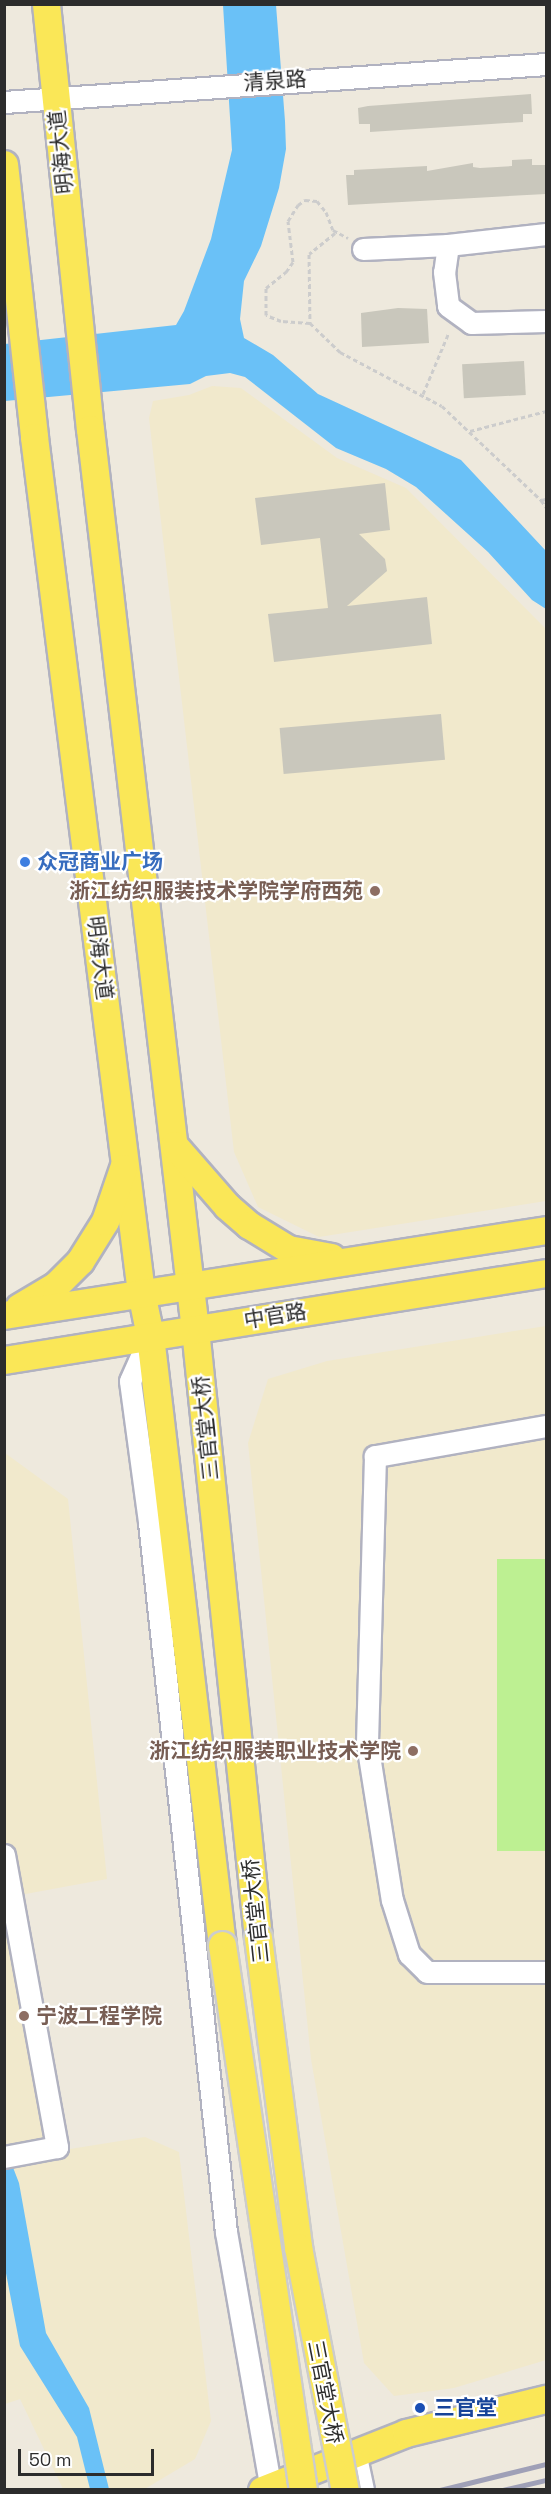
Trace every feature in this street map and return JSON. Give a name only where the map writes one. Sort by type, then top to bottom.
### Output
[{"type":"main road","name":"明海大道","points":[[46,4],[90,429],[174,1145]]},
{"type":"main road","name":"明海大道","points":[[4,164],[34,437],[141,1292],[150,1336]]},
{"type":"main road","points":[[174,1145],[227,1206],[249,1225],[288,1249],[350,1261]]},
{"type":"main road","points":[[174,1145],[188,1287],[195,1329]]},
{"type":"main road","points":[[6,1314],[56,1285],[80,1261],[105,1221],[126,1161]]},
{"type":"main road","name":"中官路","points":[[6,1314],[546,1230]]},
{"type":"main road","name":"中官路","points":[[4,1360],[546,1274]]},
{"type":"main road","name":"三官堂大桥","points":[[195,1329],[258,1938],[298,2247],[345,2490]]},
{"type":"main road","name":"三官堂大桥","points":[[150,1336],[222,1945],[303,2490]]},
{"type":"main road","points":[[268,2488],[406,2433],[546,2399]]},
{"type":"street","name":"清泉路","points":[[4,102],[56,101],[203,86],[546,64]]},
{"type":"street","points":[[363,249],[448,245],[546,234]]},
{"type":"street","points":[[448,245],[444,272],[448,306],[471,323],[546,321]]},
{"type":"street","points":[[150,1336],[130,1381],[152,1545],[226,2232],[268,2488]]},
{"type":"street","points":[[546,1426],[375,1456],[367,1743],[392,1900],[409,1954],[427,1972],[546,1972]]},
{"type":"street","points":[[4,1855],[57,2147],[4,2157]]},
{"type":"street","points":[[355,2452],[363,2490]]},
{"type":"path","points":[[363,249],[358,241],[335,232],[316,201],[305,200],[298,205],[288,221],[292,262],[263,296],[266,315],[272,319],[310,323],[340,352],[423,394],[470,431],[546,507]]},
{"type":"path","points":[[310,323],[309,254],[335,232]]},
{"type":"path","points":[[423,394],[456,311]]},
{"type":"path","points":[[470,431],[546,411]]},
{"type":"path","points":[[541,500],[546,499]]},
{"type":"shaded area","name":"浙江纺织服装技术学院学府西苑","points":[[212,386],[241,388],[337,458],[406,488],[546,629],[546,1201],[319,1237],[258,1207],[234,1152],[149,418],[153,401],[189,395]]},
{"type":"shaded area","name":"浙江纺织服装职业技术学院","points":[[546,1326],[546,2360],[454,2388],[394,2396],[364,2363],[311,2059],[248,1443],[268,1379],[327,1361]]},
{"type":"shaded area","name":"宁波工程学院","points":[[5,1453],[68,1499],[107,1879],[20,1895],[70,2149],[145,2137],[179,2152],[211,2421],[195,2459],[143,2490],[63,2489],[20,2399],[5,2404]]},
{"type":"green space","points":[[497,1559],[546,1559],[546,1851],[497,1851]]},
{"type":"water","points":[[223,5],[276,5],[285,121],[286,149],[279,188],[261,246],[244,281],[240,319],[244,338],[273,355],[318,394],[461,460],[546,551],[546,609],[532,600],[488,552],[416,487],[386,469],[336,448],[245,377],[230,373],[206,376],[190,384],[5,401],[5,344],[176,325],[184,311],[211,239],[232,150]]},
{"type":"water","points":[[4,2144],[19,2183],[46,2333],[89,2408],[109,2489],[90,2489],[77,2437],[20,2346],[5,2268]]},
{"type":"building","points":[[531,94],[532,114],[523,114],[523,122],[370,132],[370,124],[359,124],[358,108],[368,106]]},
{"type":"building","points":[[532,159],[532,165],[546,165],[546,194],[348,205],[346,175],[354,175],[354,170],[427,166],[427,171],[473,163],[473,167],[480,168],[512,166],[512,160]]},
{"type":"building","points":[[398,308],[427,309],[429,343],[362,347],[361,313]]},
{"type":"building","points":[[524,361],[526,395],[464,398],[462,364]]},
{"type":"building","points":[[385,483],[390,530],[359,534],[385,559],[387,571],[347,606],[427,597],[432,644],[274,662],[268,614],[328,608],[320,538],[261,545],[255,498]]},
{"type":"building","points":[[441,714],[445,760],[284,774],[280,728]]},
{"type":"railway","points":[[440,2490],[546,2464]]},
{"type":"railway","points":[[503,2490],[546,2480]]},
{"type":"place","name":"众冠商业广场","points":[[25,862]]},
{"type":"place","name":"浙江纺织服装技术学院学府西苑","points":[[375,891]]},
{"type":"place","name":"浙江纺织服装职业技术学院","points":[[413,1751]]},
{"type":"place","name":"宁波工程学院","points":[[24,2016]]},
{"type":"place","name":"三官堂","points":[[420,2408]]}]
